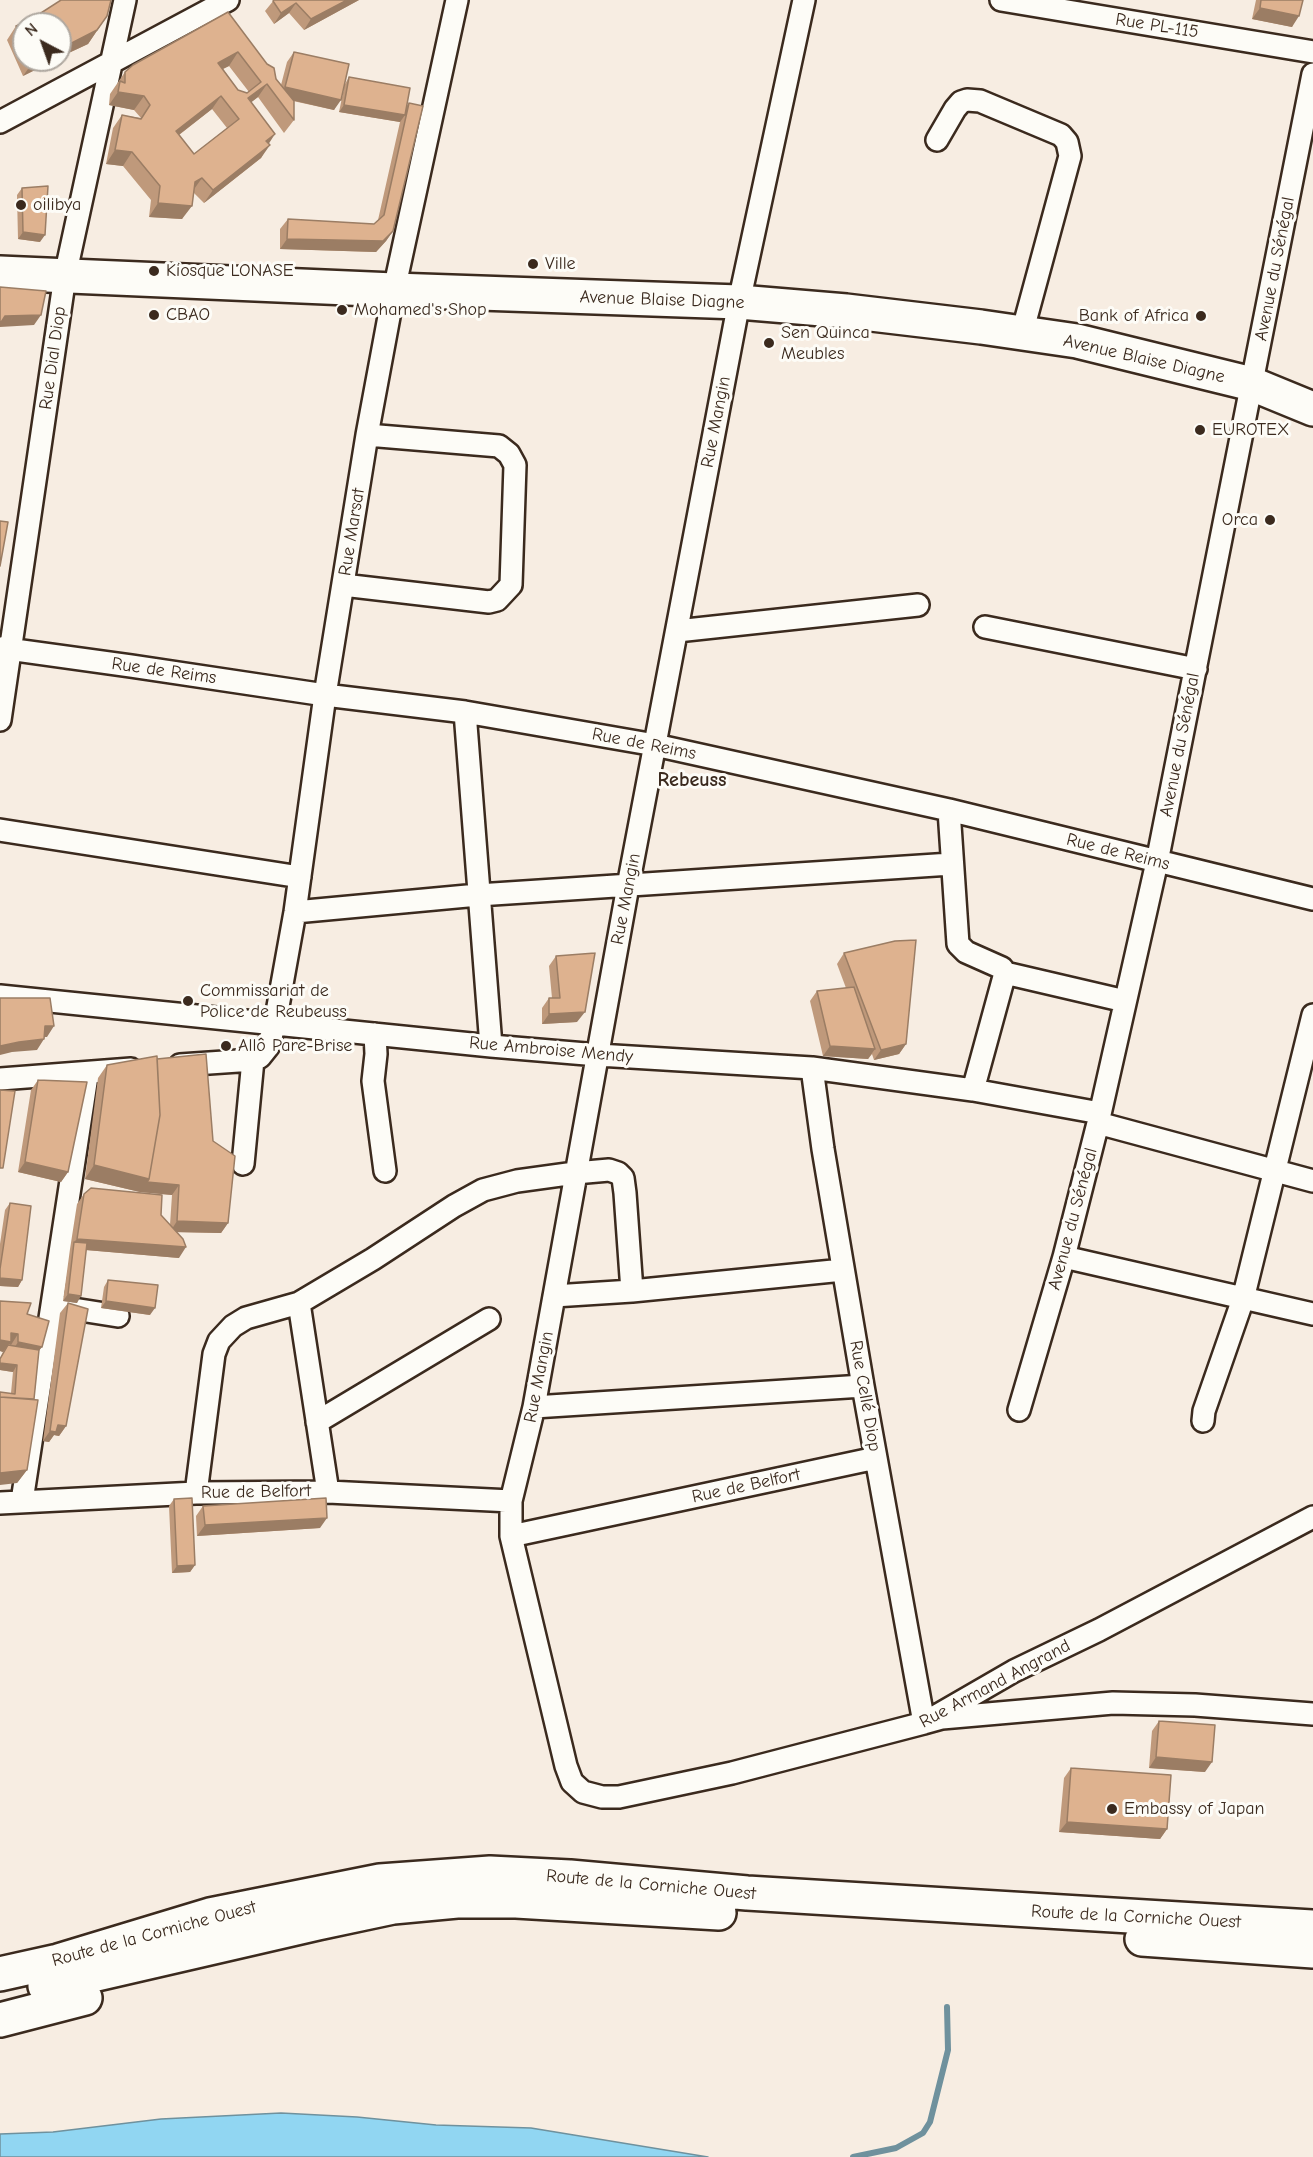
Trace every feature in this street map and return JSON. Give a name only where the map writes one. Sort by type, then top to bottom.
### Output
[{"type":"main road","name":"Avenue Blaise Diagne","points":[[0,273],[739,302],[857,312],[1077,341],[1252,384],[1313,409]]},
{"type":"main road","name":"Route de la Corniche Ouest","points":[[0,1974],[58,1961],[210,1915],[380,1881],[490,1873],[570,1877],[669,1888],[758,1894],[1313,1927]]},
{"type":"main road","name":"Route de la Corniche Ouest","points":[[0,1997],[393,1908],[457,1901],[516,1900],[649,1910],[930,1923],[1313,1952]]},
{"type":"main road","points":[[0,2020],[116,1990],[150,1976],[194,1952]]},
{"type":"main road","points":[[0,1961],[58,1961]]},
{"type":"street","name":"Rue Dial Diop","points":[[0,720],[5,649],[65,276],[125,0]]},
{"type":"street","points":[[0,122],[228,0]]},
{"type":"street","name":"Rue Marsat","points":[[253,1060],[264,1053],[275,1023],[295,912],[325,695],[367,435],[394,290],[457,0]]},
{"type":"street","name":"Rue Mangin","points":[[583,1792],[572,1782],[566,1766],[511,1536],[511,1501],[534,1407],[628,886],[739,302],[804,0]]},
{"type":"street","name":"Rue PL-115","points":[[1001,0],[1313,52]]},
{"type":"street","name":"Avenue du Sénégal","points":[[1019,1410],[1064,1257],[1099,1118],[1157,862],[1313,74]]},
{"type":"street","points":[[937,140],[955,109],[961,102],[967,100],[980,101],[1061,135],[1067,142],[1070,156],[1022,333]]},
{"type":"street","points":[[343,585],[489,602],[497,600],[511,585],[515,465],[509,454],[499,446],[367,435]]},
{"type":"street","points":[[677,631],[918,604]]},
{"type":"street","points":[[985,627],[1196,669]]},
{"type":"street","name":"Rue de Reims","points":[[5,649],[325,695],[465,712],[655,745],[949,810],[1313,899]]},
{"type":"street","points":[[465,712],[490,1046]]},
{"type":"street","points":[[949,810],[958,944],[966,952],[1002,968],[1005,973],[1125,1001]]},
{"type":"street","points":[[0,830],[300,877]]},
{"type":"street","points":[[295,912],[478,895],[951,864]]},
{"type":"street","points":[[973,1090],[1005,973]]},
{"type":"street","name":"Rue Ambroise Mendy","points":[[0,996],[490,1046],[812,1068],[973,1090],[1099,1118],[1313,1181]]},
{"type":"street","points":[[1203,1421],[1204,1410],[1244,1299],[1313,1015]]},
{"type":"street","points":[[375,1034],[376,1054],[373,1081],[384,1171]]},
{"type":"street","points":[[0,1079],[253,1060],[243,1164]]},
{"type":"street","name":"Rue Cellé Diop","points":[[812,1068],[843,1270],[924,1723]]},
{"type":"street","points":[[22,1501],[87,1072]]},
{"type":"street","points":[[196,1493],[214,1354],[219,1341],[233,1326],[246,1318],[299,1303],[483,1190],[517,1181],[575,1173],[609,1170],[618,1173],[622,1178],[633,1291]]},
{"type":"street","points":[[69,1190],[93,1192]]},
{"type":"street","points":[[1064,1257],[1313,1314]]},
{"type":"street","points":[[554,1296],[633,1291],[843,1270]]},
{"type":"street","points":[[299,1303],[328,1492]]},
{"type":"street","points":[[52,1306],[118,1316]]},
{"type":"street","points":[[317,1422],[489,1319]]},
{"type":"street","points":[[534,1407],[863,1386]]},
{"type":"street","name":"Rue de Belfort","points":[[511,1536],[876,1458]]},
{"type":"street","name":"Rue de Belfort","points":[[0,1503],[196,1493],[328,1492],[511,1501]]},
{"type":"street","name":"Rue Armand Angrand","points":[[583,1792],[602,1797],[619,1797],[732,1773],[924,1723],[1014,1671],[1099,1630],[1313,1517]]},
{"type":"street","points":[[924,1723],[942,1718],[1113,1703],[1195,1705],[1313,1714]]},
{"type":"water","points":[[281,2113],[357,2117],[436,2125],[531,2128],[708,2157],[0,2157],[0,2134],[53,2132],[161,2119]]},
{"type":"building","points":[[61,0],[111,0],[107,16],[97,30],[72,43],[72,12],[42,12]]},
{"type":"building","points":[[274,0],[347,0],[311,19],[296,3],[281,13]]},
{"type":"building","points":[[1261,0],[1303,0],[1299,16],[1260,8]]},
{"type":"building","points":[[228,12],[267,64],[274,68],[276,79],[294,101],[294,120],[267,84],[248,98],[275,134],[266,141],[270,145],[213,190],[202,178],[195,182],[192,206],[158,203],[160,186],[132,152],[115,150],[122,115],[141,119],[150,105],[144,96],[118,92],[120,81],[125,83],[125,72],[133,65]],"holes":[[[238,52],[261,82],[247,93],[238,90],[218,63]],[[221,96],[239,119],[194,154],[176,131]]]},
{"type":"building","points":[[294,52],[349,64],[341,100],[285,87]]},
{"type":"building","points":[[349,77],[410,88],[405,115],[344,105]]},
{"type":"building","points":[[409,103],[423,106],[393,231],[383,241],[287,239],[288,219],[374,224],[384,215]]},
{"type":"building","points":[[48,186],[45,235],[23,232],[22,188]]},
{"type":"building","points":[[0,287],[46,291],[41,315],[5,316],[0,324]]},
{"type":"building","points":[[0,521],[8,522],[0,566]]},
{"type":"building","points":[[916,940],[906,1044],[881,1050],[844,953],[895,941]]},
{"type":"building","points":[[595,953],[585,1012],[549,1014],[549,998],[560,998],[556,956]]},
{"type":"building","points":[[854,987],[875,1049],[830,1046],[817,991]]},
{"type":"building","points":[[0,998],[50,998],[54,1026],[45,1026],[44,1039],[0,1046]]},
{"type":"building","points":[[206,1054],[213,1141],[235,1156],[228,1223],[177,1221],[179,1185],[147,1182],[160,1115],[157,1059]]},
{"type":"building","points":[[157,1056],[160,1115],[149,1179],[94,1165],[107,1065]]},
{"type":"building","points":[[38,1080],[87,1082],[68,1172],[25,1162]]},
{"type":"building","points":[[0,1090],[15,1091],[3,1168],[0,1168]]},
{"type":"building","points":[[91,1188],[162,1195],[161,1215],[183,1239],[186,1247],[77,1239],[84,1194]]},
{"type":"building","points":[[10,1203],[31,1206],[22,1280],[0,1278]]},
{"type":"building","points":[[74,1242],[87,1243],[81,1296],[68,1294]]},
{"type":"building","points":[[108,1280],[158,1285],[155,1308],[106,1301]]},
{"type":"building","points":[[0,1301],[31,1303],[27,1314],[49,1321],[42,1347],[18,1342],[18,1334],[11,1333],[11,1342],[0,1340]]},
{"type":"building","points":[[68,1303],[88,1309],[66,1426],[58,1425],[56,1432],[50,1431]]},
{"type":"building","points":[[8,1345],[39,1350],[34,1399],[0,1397],[0,1392],[15,1394],[17,1365],[0,1363]]},
{"type":"building","points":[[0,1397],[38,1400],[27,1470],[0,1473]]},
{"type":"building","points":[[192,1498],[195,1565],[177,1566],[174,1499]]},
{"type":"building","points":[[326,1498],[327,1518],[205,1525],[203,1506]]},
{"type":"building","points":[[1159,1721],[1215,1725],[1212,1762],[1156,1757]]},
{"type":"building","name":"Embassy of Japan","points":[[1071,1768],[1171,1775],[1167,1829],[1067,1822]]},
{"type":"waterway","points":[[853,2157],[896,2148],[923,2133],[930,2122],[948,2050],[947,2007]]},
{"type":"place","name":"oilibya","points":[[21,205]]},
{"type":"place","name":"Ville","points":[[533,264]]},
{"type":"place","name":"Kiosque LONASE","points":[[154,271]]},
{"type":"place","name":"Mohamed's Shop","points":[[342,310]]},
{"type":"place","name":"CBAO","points":[[154,315]]},
{"type":"place","name":"Bank of Africa","points":[[1201,316]]},
{"type":"place","name":"Sen Quinca Meubles","points":[[769,343]]},
{"type":"place","name":"EUROTEX","points":[[1200,430]]},
{"type":"place","name":"Orca","points":[[1270,520]]},
{"type":"place","name":"Commissariat de Police de Reubeuss","points":[[188,1001]]},
{"type":"place","name":"Allô Pare-Brise","points":[[226,1046]]},
{"type":"place","name":"Embassy of Japan","points":[[1112,1809]]},
{"type":"district","name":"Rebeuss","points":[[692,780]]}]
